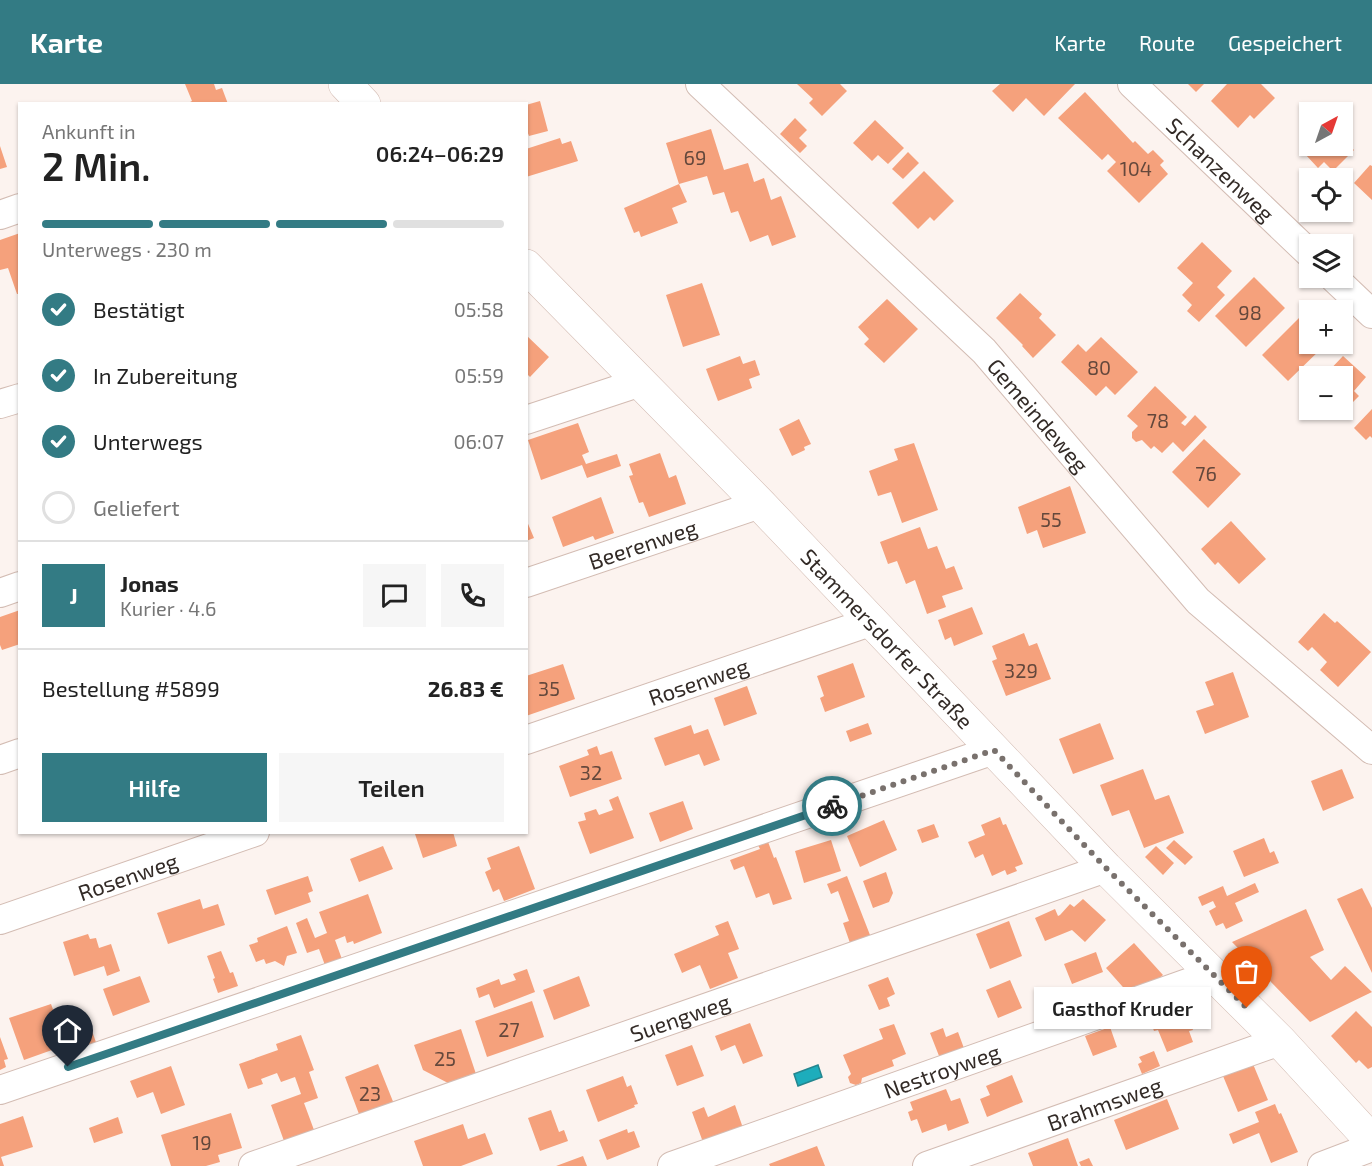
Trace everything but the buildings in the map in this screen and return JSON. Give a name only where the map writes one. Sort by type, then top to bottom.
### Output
[{"type":"main road","name":"Stammersdorfer Straße","points":[[528,268],[760,504],[1106,868],[1280,1041],[1372,1141]]},
{"type":"street","name":"Gemeindeweg","points":[[700,84],[984,351],[1198,601],[1372,750]]},
{"type":"street","name":"Schanzenweg","points":[[1132,84],[1299,243]]},
{"type":"street","points":[[0,215],[18,209]]},
{"type":"street","points":[[1345,288],[1372,314]]},
{"type":"street","points":[[528,419],[641,382]]},
{"type":"street","points":[[0,404],[18,399]]},
{"type":"street","name":"Beerenweg","points":[[528,582],[760,504]]},
{"type":"street","points":[[0,593],[18,587]]},
{"type":"street","name":"Rosenweg","points":[[528,739],[870,622]]},
{"type":"street","points":[[0,1090],[994,750]]},
{"type":"street","points":[[0,760],[18,754]]},
{"type":"street","name":"Rosenweg","points":[[0,920],[249,834]]},
{"type":"street","name":"Suengweg","points":[[253,1166],[1106,868]]},
{"type":"street","name":"Nestroyweg","points":[[672,1166],[1213,974]]},
{"type":"street","name":"Brahmsweg","points":[[927,1166],[1280,1041]]},
{"type":"street","points":[[1322,1166],[1372,1147]]},
{"type":"water","points":[[818,1065],[822,1077],[798,1086],[794,1074]]},
{"type":"way so far","points":[[832,806],[994,750],[1106,868],[1247,1008]]},
{"type":"place","name":"Gasthof Kruder","points":[[1247,1008]]},
{"type":"route","points":[[68,1067],[832,806]]}]
